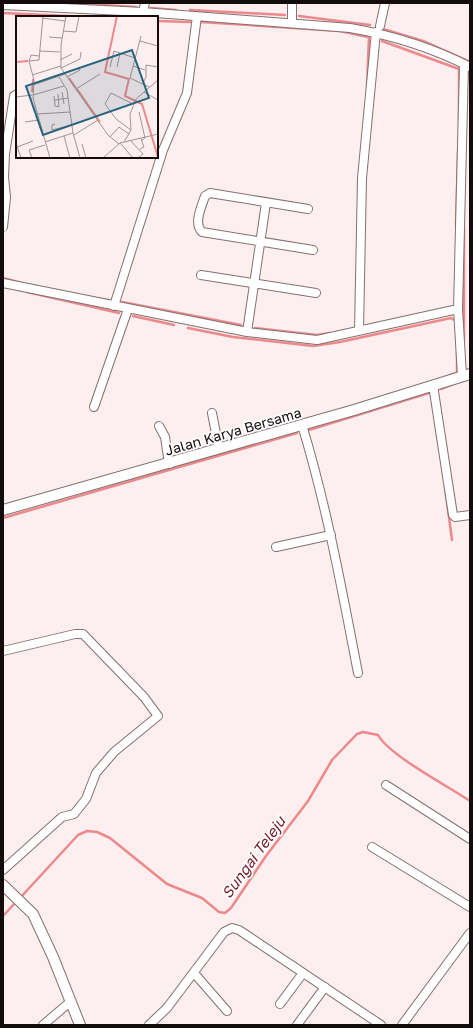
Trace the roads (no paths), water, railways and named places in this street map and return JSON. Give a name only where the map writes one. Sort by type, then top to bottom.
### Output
[{"type":"street","points":[[144,12],[145,3]]},
{"type":"street","points":[[292,3],[292,22]]},
{"type":"street","points":[[359,331],[362,178],[378,29],[385,3]]},
{"type":"street","points":[[3,5],[114,14],[144,12],[378,29],[467,66],[458,309],[466,375]]},
{"type":"street","points":[[114,306],[163,150],[187,93],[197,16]]},
{"type":"street","points":[[3,227],[6,197],[4,153],[14,96],[16,95]]},
{"type":"street","points":[[308,209],[210,194],[205,196],[198,222],[199,228],[202,232],[313,250]]},
{"type":"street","points":[[247,332],[266,203]]},
{"type":"street","points":[[201,275],[316,293]]},
{"type":"street","points":[[3,284],[247,332],[317,340],[458,309]]},
{"type":"street","points":[[94,407],[128,309]]},
{"type":"street","name":"Jalan Karya Bersama","points":[[3,510],[170,464],[466,375]]},
{"type":"street","points":[[433,385],[453,515],[455,517],[470,515]]},
{"type":"street","points":[[212,413],[219,449]]},
{"type":"street","points":[[302,425],[331,535],[358,673]]},
{"type":"street","points":[[159,426],[165,437],[170,464]]},
{"type":"street","points":[[276,547],[331,535]]},
{"type":"street","points":[[3,651],[75,634],[83,634],[144,697],[158,716],[114,752],[96,773],[86,799],[74,814],[62,817],[3,870]]},
{"type":"street","points":[[386,785],[470,839]]},
{"type":"street","points":[[372,847],[470,907]]},
{"type":"street","points":[[3,885],[33,914],[53,957],[80,1025]]},
{"type":"street","points":[[154,1024],[194,974],[224,932],[232,928],[239,930],[382,1025]]},
{"type":"street","points":[[402,1025],[470,933]]},
{"type":"street","points":[[280,1004],[303,972]]},
{"type":"street","points":[[194,974],[227,1011]]},
{"type":"street","points":[[297,1025],[325,987]]},
{"type":"street","points":[[43,1025],[70,1002]]},
{"type":"waterway","points":[[70,3],[136,7]]},
{"type":"waterway","points":[[151,8],[176,10]]},
{"type":"waterway","points":[[190,10],[285,15]]},
{"type":"waterway","points":[[3,13],[68,16]]},
{"type":"waterway","points":[[299,16],[370,25]]},
{"type":"waterway","points":[[158,21],[190,22]]},
{"type":"waterway","points":[[201,22],[340,31],[368,37]]},
{"type":"waterway","points":[[383,29],[423,41],[470,62]]},
{"type":"waterway","points":[[367,86],[369,37]]},
{"type":"waterway","points":[[382,41],[459,69]]},
{"type":"waterway","points":[[459,69],[459,121]]},
{"type":"waterway","points":[[467,82],[469,73]]},
{"type":"waterway","points":[[456,225],[458,152]]},
{"type":"waterway","points":[[464,229],[464,340]]},
{"type":"waterway","points":[[3,278],[25,284]]},
{"type":"waterway","points":[[27,292],[119,313]]},
{"type":"waterway","points":[[95,298],[108,300]]},
{"type":"waterway","points":[[122,302],[241,325]]},
{"type":"waterway","points":[[133,316],[174,325]]},
{"type":"waterway","points":[[188,328],[233,337],[313,346],[340,342],[451,318],[456,321]]},
{"type":"waterway","points":[[255,328],[317,335],[330,333]]},
{"type":"waterway","points":[[450,375],[457,373],[457,350]]},
{"type":"waterway","points":[[441,389],[453,384]]},
{"type":"waterway","points":[[309,430],[432,392]]},
{"type":"waterway","points":[[3,518],[297,433]]},
{"type":"waterway","points":[[445,487],[452,540]]},
{"type":"waterway","name":"Sungai Teleju","points":[[20,898],[78,835],[87,831],[97,832],[110,838],[167,884],[202,898],[219,912],[225,913],[231,908],[266,856],[308,801],[332,760],[357,734],[363,732],[378,735],[394,752],[470,801]]},
{"type":"waterway","name":"Sungai Teleju","points":[[3,916],[16,902]]}]
